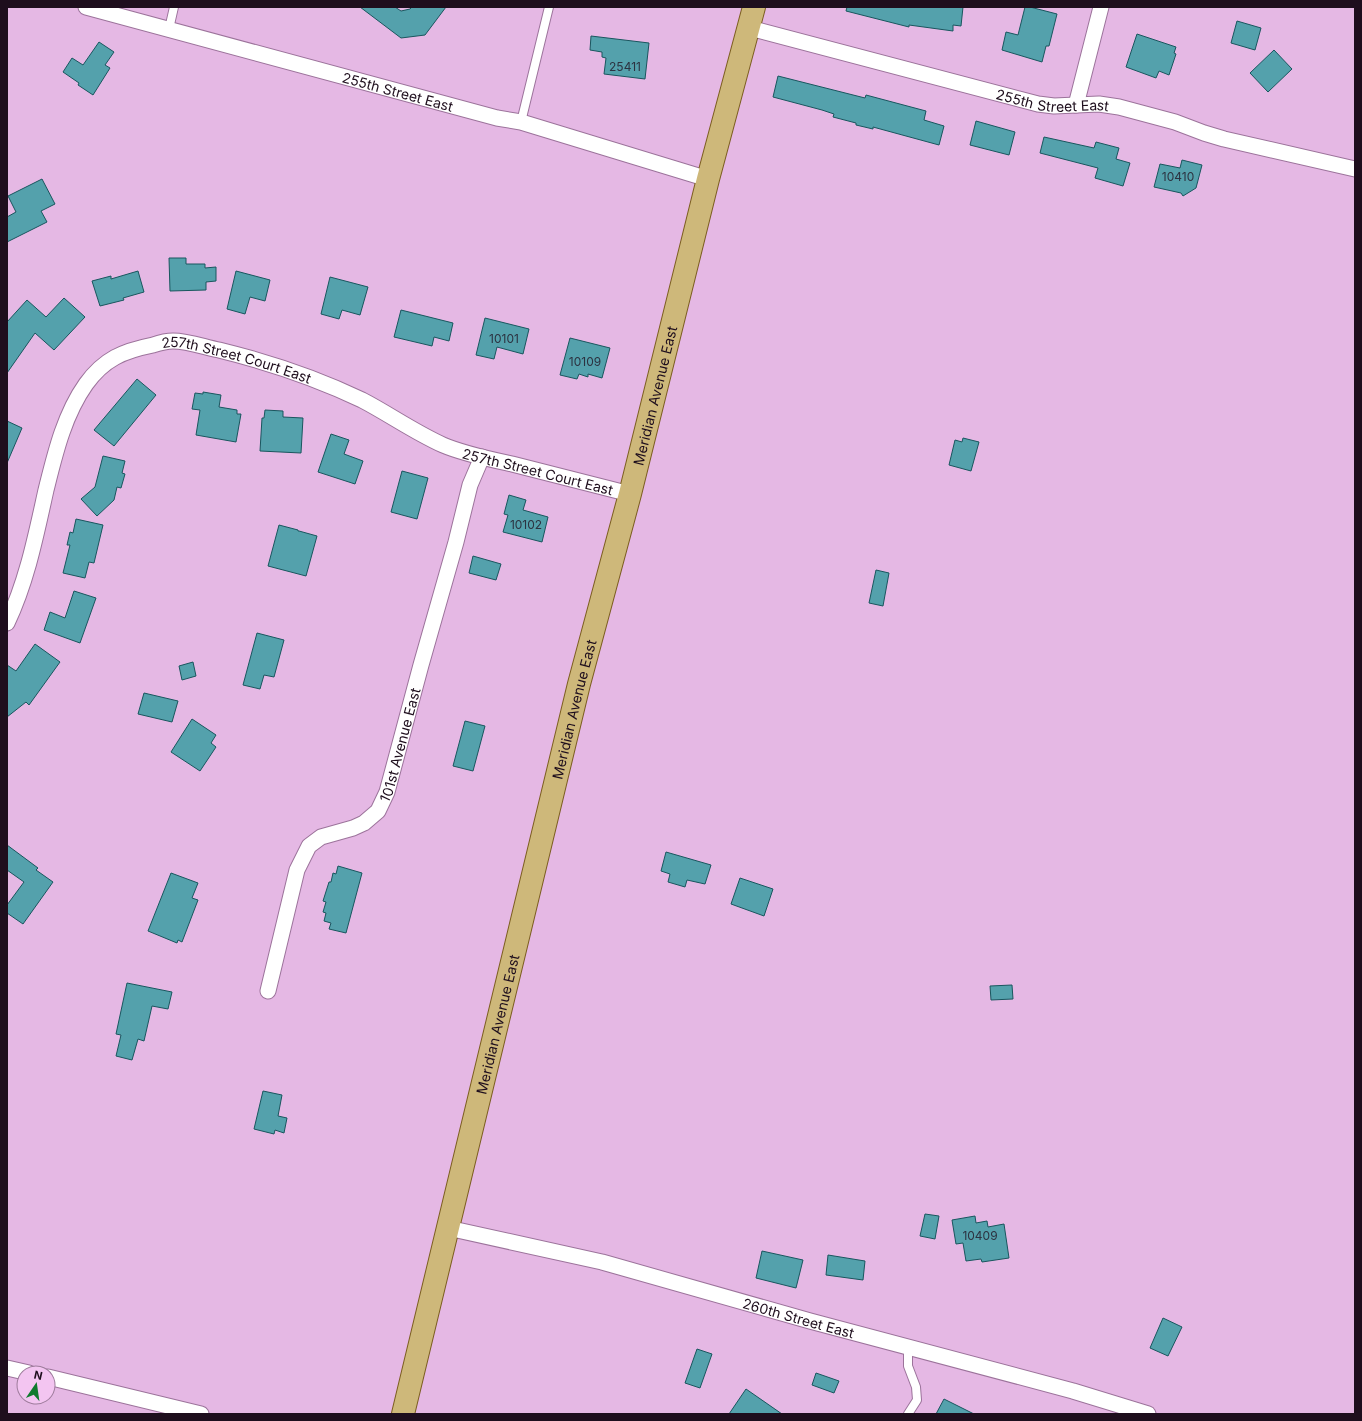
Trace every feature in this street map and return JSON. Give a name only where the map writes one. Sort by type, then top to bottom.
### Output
[{"type":"main road","name":"Meridian Avenue East","points":[[403,1414],[579,684],[630,494],[708,179],[752,17]]},
{"type":"street","name":"255th Street East","points":[[86,7],[497,118],[521,122],[708,179]]},
{"type":"street","points":[[1076,105],[1101,7]]},
{"type":"street","name":"255th Street East","points":[[752,17],[1038,104],[1054,106],[1099,104],[1119,107],[1175,122],[1224,139],[1355,169]]},
{"type":"street","name":"257th Street Court East","points":[[7,623],[16,604],[30,558],[55,455],[75,402],[84,386],[97,370],[120,354],[136,348],[174,341],[240,356],[291,371],[314,379],[362,401],[444,446],[630,494]]},
{"type":"street","name":"101st Avenue East","points":[[268,991],[297,870],[306,850],[321,836],[364,824],[378,811],[387,792],[456,542],[470,485],[482,457]]},
{"type":"street","name":"260th Street East","points":[[448,1228],[602,1262],[802,1319],[1074,1391],[1148,1414]]},
{"type":"street","points":[[56,1379],[201,1414]]},
{"type":"lane","points":[[169,29],[174,7]]},
{"type":"lane","points":[[521,122],[549,7]]},
{"type":"lane","points":[[908,1347],[908,1366],[916,1387],[917,1400],[908,1414]]},
{"type":"building","points":[[360,7],[395,7],[401,11],[412,7],[446,7],[425,35],[401,38]]},
{"type":"building","points":[[847,7],[963,7],[961,26],[953,25],[953,31],[909,25],[909,27],[846,11]]},
{"type":"building","points":[[1025,7],[1057,14],[1049,46],[1046,46],[1042,62],[1002,50],[1006,32],[1018,35]]},
{"type":"building","points":[[1237,21],[1261,28],[1255,50],[1231,43]]},
{"type":"building","points":[[1137,34],[1176,47],[1174,53],[1176,54],[1169,75],[1159,71],[1156,78],[1126,67]]},
{"type":"building","points":[[591,36],[649,43],[645,79],[604,74],[606,58],[602,57],[602,52],[590,50]]},
{"type":"building","points":[[99,42],[114,52],[105,65],[110,68],[93,95],[63,72],[72,58],[83,65]]},
{"type":"building","points":[[1274,50],[1292,69],[1268,92],[1250,73]]},
{"type":"building","points":[[778,76],[865,98],[866,95],[926,111],[924,120],[944,126],[939,145],[873,127],[873,129],[856,125],[856,123],[833,117],[834,114],[773,97]]},
{"type":"building","points":[[976,121],[1015,132],[1009,155],[970,145]]},
{"type":"building","points":[[1044,137],[1094,148],[1096,142],[1119,148],[1116,159],[1130,163],[1123,186],[1095,178],[1098,168],[1040,153]]},
{"type":"building","points":[[1182,160],[1202,165],[1196,188],[1183,196],[1181,193],[1154,187],[1160,164],[1180,168]]},
{"type":"building","points":[[42,179],[55,204],[41,211],[47,222],[7,242],[7,217],[16,212],[8,196]]},
{"type":"building","points":[[169,258],[186,258],[186,264],[205,264],[205,268],[216,267],[216,281],[206,282],[206,290],[170,291]]},
{"type":"building","points":[[138,271],[144,292],[123,298],[124,300],[100,306],[92,281],[111,276],[111,279]]},
{"type":"building","points":[[236,271],[270,280],[265,301],[250,297],[245,314],[227,309]]},
{"type":"building","points":[[330,277],[368,287],[360,315],[342,310],[339,319],[321,314]]},
{"type":"building","points":[[64,298],[85,317],[54,350],[35,333],[7,373],[7,322],[27,300],[46,317]]},
{"type":"building","points":[[401,310],[453,323],[449,341],[434,337],[432,346],[394,337]]},
{"type":"building","points":[[485,318],[529,329],[523,354],[497,347],[494,359],[476,355]]},
{"type":"building","points":[[570,338],[610,348],[602,378],[588,374],[588,377],[579,374],[577,379],[560,375]]},
{"type":"building","points":[[137,379],[156,395],[114,446],[94,430]]},
{"type":"building","points":[[203,392],[221,395],[219,407],[237,410],[237,414],[241,414],[236,442],[196,435],[200,410],[192,409],[195,393],[203,394]]},
{"type":"building","points":[[265,410],[283,411],[283,417],[303,418],[301,453],[260,451],[262,418],[264,418]]},
{"type":"building","points":[[7,421],[22,428],[7,463]]},
{"type":"building","points":[[331,434],[349,440],[344,454],[363,461],[355,484],[318,472]]},
{"type":"building","points":[[963,438],[979,442],[971,471],[949,465],[955,440],[962,442]]},
{"type":"building","points":[[103,456],[125,461],[122,473],[125,474],[121,488],[117,487],[114,500],[97,516],[81,499],[95,487]]},
{"type":"building","points":[[402,471],[428,478],[417,519],[391,512]]},
{"type":"building","points":[[509,495],[526,500],[523,510],[548,517],[542,542],[503,532],[508,515],[504,514]]},
{"type":"building","points":[[76,519],[103,525],[94,563],[89,562],[85,578],[63,573],[70,545],[67,545],[70,532],[73,533]]},
{"type":"building","points":[[279,525],[317,536],[306,576],[268,566]]},
{"type":"building","points":[[473,556],[501,564],[496,580],[469,573]]},
{"type":"building","points":[[876,570],[889,573],[883,606],[869,603]]},
{"type":"building","points":[[74,591],[96,598],[80,643],[44,630],[50,612],[65,618]]},
{"type":"building","points":[[257,633],[284,640],[274,677],[264,675],[260,689],[243,685]]},
{"type":"building","points":[[35,644],[60,662],[29,705],[26,702],[7,717],[7,665],[16,671]]},
{"type":"building","points":[[193,662],[196,676],[182,680],[179,666]]},
{"type":"building","points":[[144,693],[178,701],[172,722],[138,714]]},
{"type":"building","points":[[192,719],[216,735],[211,743],[216,747],[200,771],[171,752]]},
{"type":"building","points":[[465,721],[485,726],[473,771],[453,766]]},
{"type":"building","points":[[7,845],[38,868],[36,870],[53,882],[23,924],[7,913],[7,905],[24,882],[7,870]]},
{"type":"building","points":[[666,852],[711,865],[705,884],[687,880],[685,887],[668,882],[670,874],[661,871]]},
{"type":"building","points":[[338,866],[362,873],[346,933],[329,929],[331,923],[324,921],[326,913],[323,912],[326,902],[323,901],[329,882],[331,882],[333,873],[336,874]]},
{"type":"building","points":[[171,873],[198,883],[192,898],[198,900],[182,942],[178,940],[177,943],[148,931]]},
{"type":"building","points":[[740,878],[773,889],[764,916],[731,904]]},
{"type":"building","points":[[127,983],[172,992],[168,1009],[152,1006],[144,1041],[138,1039],[132,1060],[116,1056],[121,1035],[116,1034]]},
{"type":"building","points":[[1012,985],[1013,999],[991,1000],[990,986]]},
{"type":"building","points":[[263,1091],[282,1095],[278,1116],[287,1118],[284,1133],[275,1130],[274,1134],[254,1129]]},
{"type":"building","points":[[925,1214],[939,1216],[935,1239],[920,1236]]},
{"type":"building","points":[[975,1216],[976,1223],[987,1221],[988,1227],[1004,1224],[1009,1258],[982,1262],[981,1259],[966,1261],[963,1243],[956,1244],[952,1220]]},
{"type":"building","points":[[762,1251],[803,1260],[796,1288],[756,1278]]},
{"type":"building","points":[[828,1255],[865,1261],[863,1280],[826,1275]]},
{"type":"building","points":[[1163,1318],[1182,1327],[1168,1356],[1150,1348]]},
{"type":"building","points":[[697,1349],[712,1354],[700,1388],[685,1383]]},
{"type":"building","points":[[816,1373],[839,1381],[834,1393],[812,1385]]},
{"type":"building","points":[[746,1389],[782,1414],[729,1414]]},
{"type":"building","points":[[944,1399],[974,1414],[936,1414]]}]
